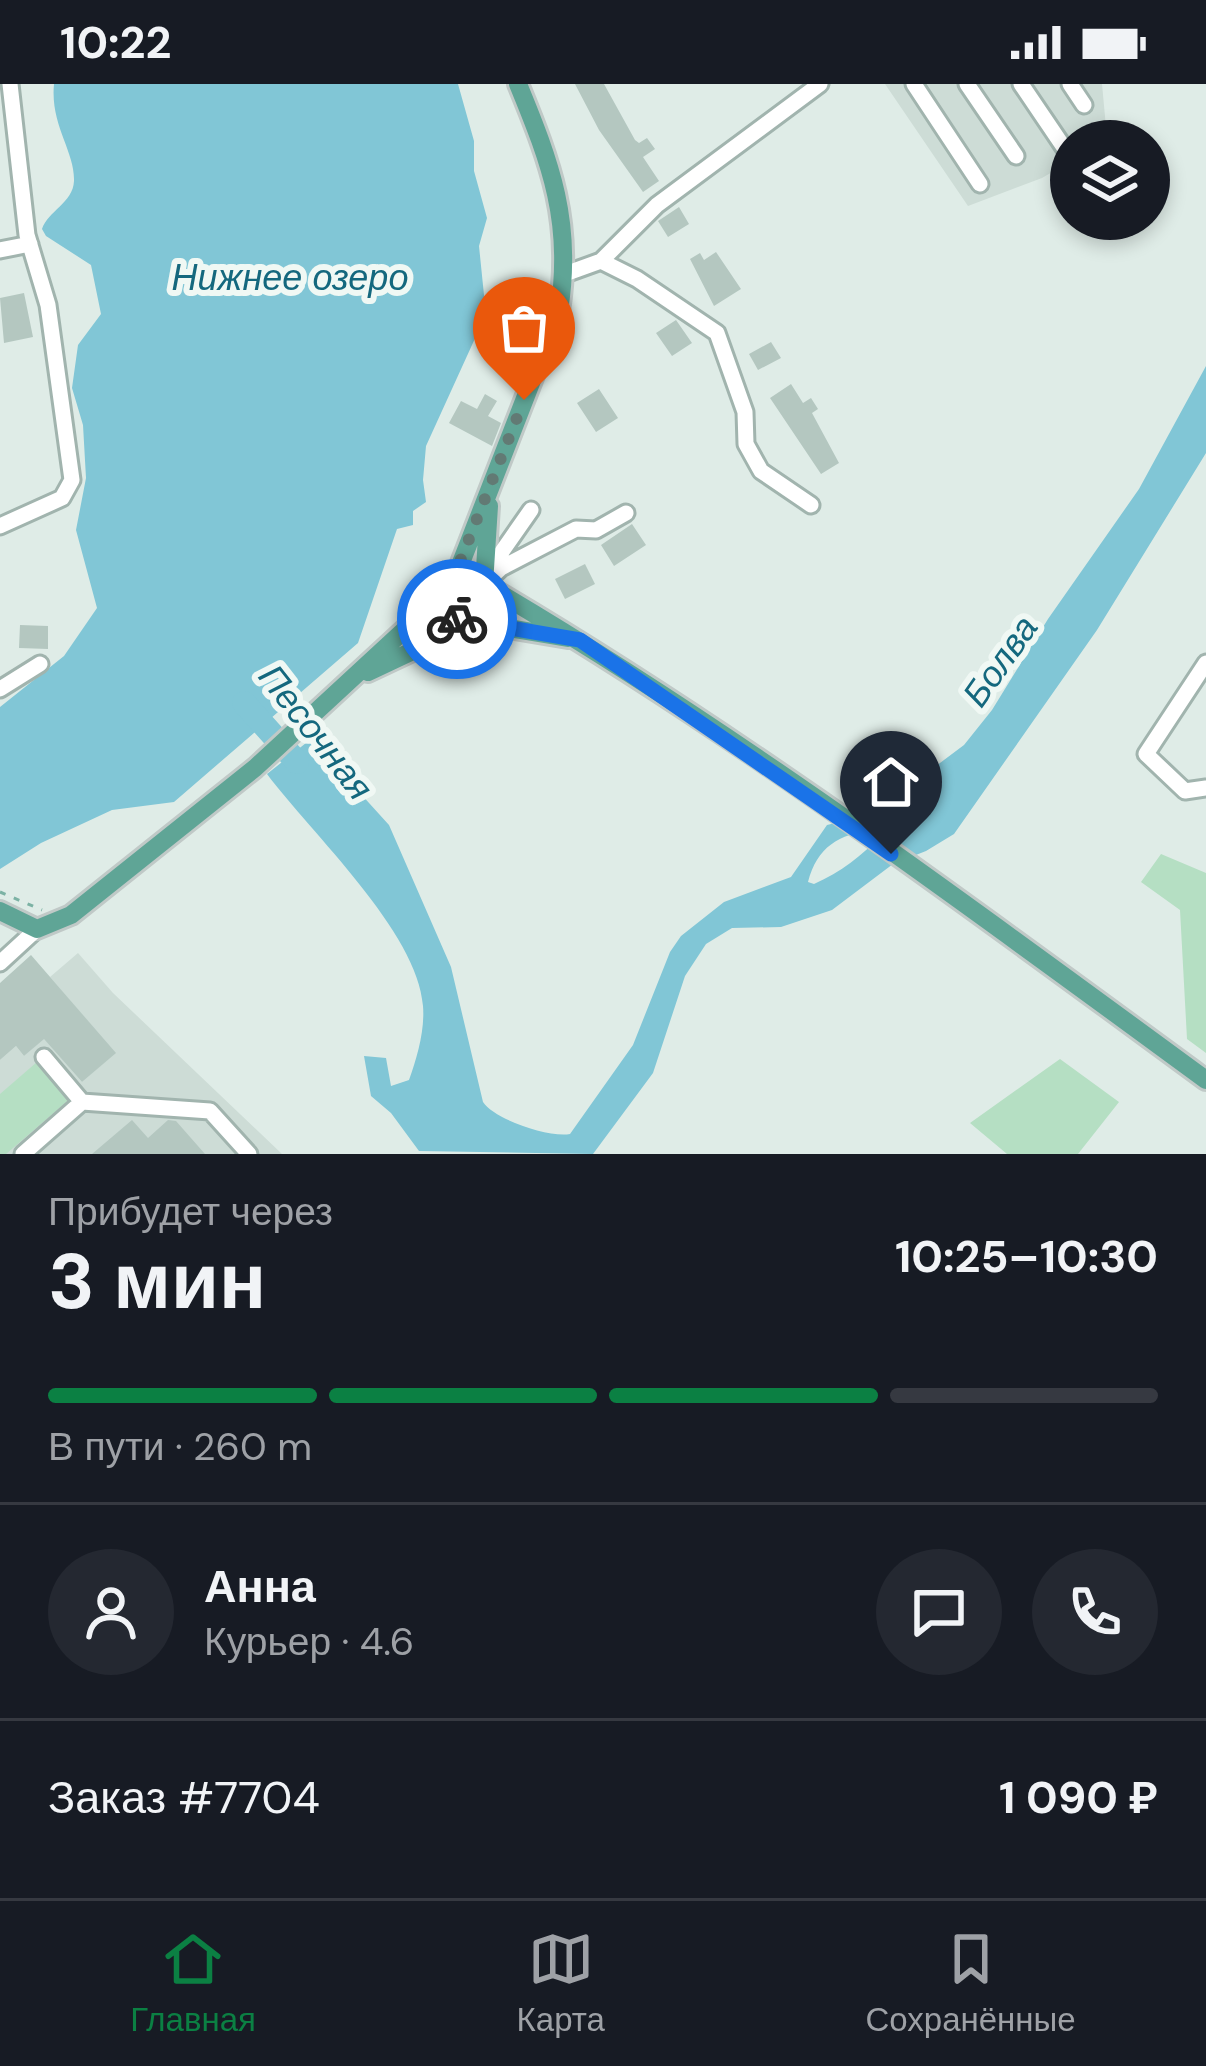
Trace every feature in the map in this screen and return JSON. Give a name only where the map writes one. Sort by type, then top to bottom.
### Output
[{"type":"main road","points":[[518,84],[552,166],[565,274],[560,311],[447,599],[450,612],[461,621],[580,640]]},
{"type":"main road","points":[[353,680],[486,615],[491,602],[484,584],[490,489]]},
{"type":"main road","points":[[0,911],[38,920],[71,915],[255,768],[464,579],[484,584],[580,640],[1002,931],[1206,1080]]},
{"type":"street","points":[[0,526],[62,498],[72,480],[48,305],[30,244],[10,84]]},
{"type":"street","points":[[565,274],[601,261],[657,205],[820,84]]},
{"type":"street","points":[[914,84],[980,184]]},
{"type":"street","points":[[967,84],[1016,156]]},
{"type":"street","points":[[1021,84],[1050,127]]},
{"type":"street","points":[[1070,84],[1084,105]]},
{"type":"street","points":[[0,250],[30,244]]},
{"type":"street","points":[[601,261],[637,279],[717,334],[745,412],[746,444],[761,471],[811,505]]},
{"type":"street","points":[[502,568],[501,553],[531,510]]},
{"type":"street","points":[[484,584],[502,568],[576,529],[596,530],[626,513]]},
{"type":"street","points":[[1206,663],[1146,754],[1185,791],[1206,788]]},
{"type":"street","points":[[0,689],[40,664]]},
{"type":"street","points":[[0,963],[38,920]]},
{"type":"street","points":[[44,1057],[82,1102]]},
{"type":"street","points":[[23,1154],[82,1102],[210,1111],[249,1154]]},
{"type":"path","points":[[418,599],[453,548]]},
{"type":"path","points":[[0,892],[38,920]]},
{"type":"shaded area","points":[[885,84],[1102,84],[1105,120],[1050,120],[1050,173],[968,206]]},
{"type":"shaded area","points":[[78,953],[113,993],[282,1154],[0,1154],[0,1060],[16,1046],[24,1056],[33,1048],[34,1027],[82,1082],[115,1053],[50,977]]},
{"type":"green space","points":[[1161,854],[1206,873],[1206,1053],[1187,1039],[1180,910],[1141,882]]},
{"type":"green space","points":[[1060,1059],[1119,1102],[1078,1154],[1007,1154],[970,1123]]},
{"type":"green space","points":[[37,1062],[70,1099],[6,1154],[0,1154],[0,1094]]},
{"type":"water","name":"Нижнее озеро","points":[[54,84],[458,84],[487,218],[479,246],[485,305],[477,334],[426,446],[426,502],[413,511],[413,525],[397,529],[358,643],[174,802],[112,810],[41,843],[0,869],[0,707],[64,656],[97,608],[76,530],[86,478],[83,425],[72,388],[78,345],[101,314],[91,265],[42,229],[73,189],[74,181],[56,112]]},
{"type":"water","points":[[1206,366],[1206,453],[1097,630],[954,834],[893,864],[832,910],[781,927],[732,928],[706,944],[685,976],[653,1073],[593,1154],[419,1151],[391,1113],[371,1096],[364,1056],[386,1058],[391,1086],[409,1080],[420,1044],[423,1006],[417,977],[383,916],[267,774],[311,739],[389,825],[451,967],[483,1102],[524,1126],[570,1134],[633,1045],[670,952],[681,936],[724,902],[791,877],[827,825],[890,810],[908,787],[964,745],[1139,489]],"holes":[[[880,830],[882,834],[851,863],[814,884],[808,882],[817,860],[831,844]]]},
{"type":"building","points":[[575,84],[604,84],[635,140],[639,143],[647,138],[655,149],[643,157],[659,181],[643,192],[599,130]]},
{"type":"building","points":[[679,207],[689,224],[668,237],[658,221]]},
{"type":"building","points":[[716,252],[741,289],[714,306],[690,259],[700,253],[704,260]]},
{"type":"building","points":[[24,293],[33,337],[4,343],[0,298]]},
{"type":"building","points":[[676,320],[692,343],[672,356],[656,333]]},
{"type":"building","points":[[771,342],[781,358],[758,370],[749,354]]},
{"type":"building","points":[[791,384],[803,403],[811,398],[818,409],[812,413],[839,463],[821,474],[770,398]]},
{"type":"building","points":[[599,389],[618,418],[596,432],[577,403]]},
{"type":"building","points":[[485,394],[497,401],[488,416],[501,423],[492,446],[449,423],[461,401],[477,409]]},
{"type":"building","points":[[632,524],[646,545],[614,566],[601,545]]},
{"type":"building","points":[[585,564],[595,584],[565,599],[555,579]]},
{"type":"building","points":[[20,625],[48,626],[48,649],[19,648]]},
{"type":"building","points":[[31,955],[116,1053],[82,1082],[44,1039],[24,1056],[16,1046],[0,1060],[0,983]]},
{"type":"building","points":[[132,1120],[148,1138],[168,1120],[176,1121],[205,1154],[92,1154]]},
{"type":"waterway","name":"Песочная","points":[[244,703],[297,762]]},
{"type":"way so far","points":[[457,619],[448,606],[448,592],[524,400]]},
{"type":"route","points":[[457,619],[580,640],[891,854]]},
{"type":"water label","name":"Болва","points":[[1000,661]]}]
